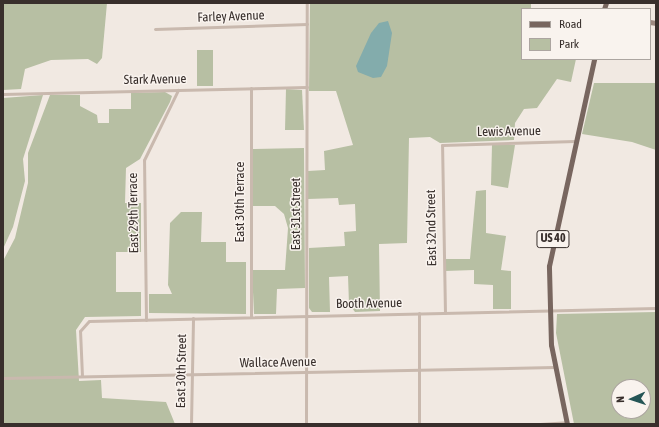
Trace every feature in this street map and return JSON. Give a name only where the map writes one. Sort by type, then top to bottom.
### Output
[{"type":"main road","name":"US 40","points":[[566,423],[554,367],[548,311],[552,242],[594,60]]},
{"type":"street","name":"East 31st Street","points":[[306,424],[307,3]]},
{"type":"street","name":"Farley Avenue","points":[[155,29],[307,24]]},
{"type":"street","name":"Stark Avenue","points":[[3,94],[307,87]]},
{"type":"street","name":"East 30th Terrace","points":[[250,88],[251,317]]},
{"type":"street","name":"East 29th Terrace","points":[[146,320],[144,160],[178,90]]},
{"type":"street","name":"Lewis Avenue","points":[[444,144],[576,141]]},
{"type":"street","name":"East 32nd Street","points":[[444,144],[441,207],[445,313]]},
{"type":"street","name":"Booth Avenue","points":[[82,376],[80,331],[83,324],[193,318],[656,308]]},
{"type":"street","points":[[419,313],[419,424]]},
{"type":"street","name":"East 30th Street","points":[[191,424],[193,318]]},
{"type":"street","name":"Wallace Avenue","points":[[3,378],[554,367]]},
{"type":"street","points":[[540,424],[566,423]]},
{"type":"green space","points":[[3,3],[107,3],[102,58],[97,64],[88,59],[51,60],[25,69],[21,89],[3,90]]},
{"type":"green space","points":[[310,3],[531,3],[531,8],[521,8],[521,60],[576,60],[571,82],[557,79],[537,108],[524,109],[515,123],[514,140],[440,143],[430,137],[409,138],[407,243],[379,244],[380,311],[355,312],[349,304],[348,276],[329,277],[330,312],[312,312],[309,308],[309,248],[345,246],[344,232],[356,231],[355,204],[339,205],[338,198],[308,199],[308,171],[325,170],[324,151],[353,145],[336,91],[309,91]]},
{"type":"green space","points":[[197,50],[213,50],[213,86],[197,86]]},
{"type":"green space","points":[[594,83],[656,83],[656,150],[632,142],[582,134]]},
{"type":"green space","points":[[286,89],[302,90],[304,130],[285,130]]},
{"type":"green space","points":[[165,92],[172,96],[170,102],[140,159],[126,168],[125,203],[141,203],[141,252],[116,252],[116,292],[141,292],[141,316],[85,317],[76,330],[79,381],[101,380],[102,398],[166,402],[175,424],[3,424],[3,261],[15,238],[28,183],[28,153],[50,95],[80,95],[80,106],[97,115],[98,123],[109,123],[109,109],[131,109],[131,93]]},
{"type":"green space","points":[[43,95],[23,159],[25,181],[13,227],[3,249],[3,98]]},
{"type":"green space","points":[[492,145],[515,145],[508,188],[491,185]]},
{"type":"green space","points":[[304,148],[305,288],[277,289],[276,314],[254,314],[252,270],[285,270],[288,228],[284,214],[275,206],[251,206],[252,149]]},
{"type":"green space","points":[[486,190],[486,233],[506,236],[501,270],[511,271],[511,309],[493,309],[493,285],[474,284],[474,270],[445,271],[444,259],[470,259],[476,191]]},
{"type":"green space","points":[[181,212],[202,212],[201,242],[226,242],[226,262],[246,262],[246,314],[149,313],[149,294],[172,294],[168,285],[170,223]]},
{"type":"green space","points":[[656,312],[656,424],[574,424],[556,333],[557,314]]},
{"type":"water","points":[[388,21],[392,33],[387,66],[381,77],[373,78],[358,72],[356,66],[371,33],[379,23]]}]
